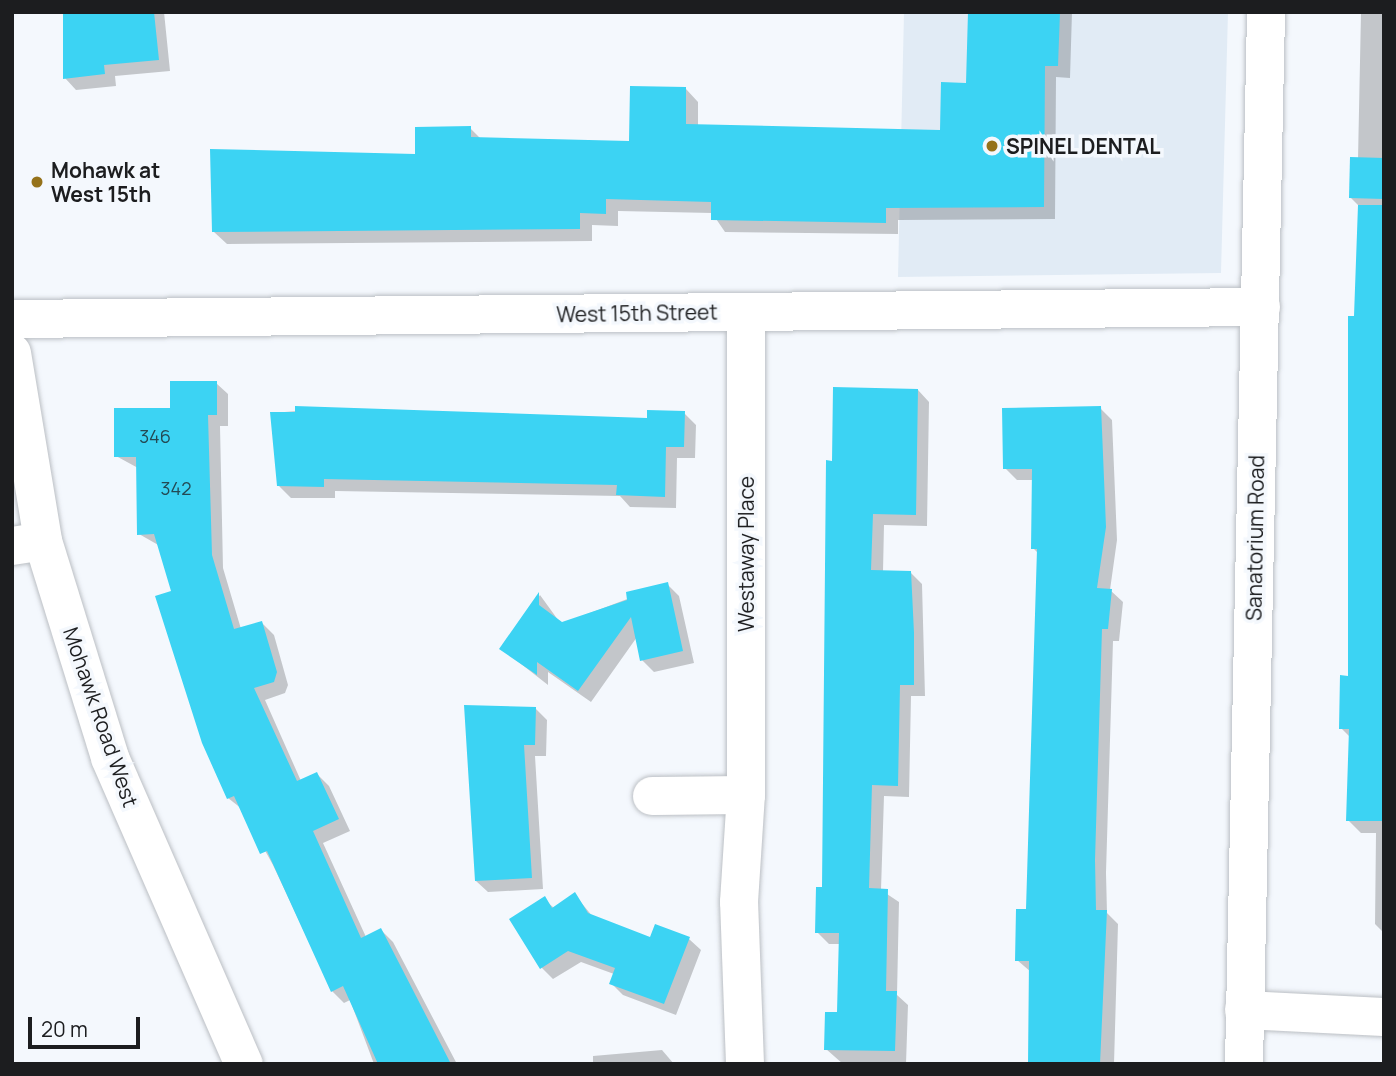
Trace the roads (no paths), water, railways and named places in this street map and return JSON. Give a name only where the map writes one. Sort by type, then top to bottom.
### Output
[{"type":"street","name":"Sanatorium Road","points":[[1244,1064],[1266,12]]},
{"type":"street","name":"West 15th Street","points":[[12,319],[1261,307]]},
{"type":"street","name":"Westaway Place","points":[[745,1064],[739,902],[746,796],[746,312]]},
{"type":"street","name":"Mohawk Road West","points":[[12,353],[28,543],[110,758],[244,1064]]},
{"type":"street","points":[[652,796],[746,796]]},
{"type":"street","points":[[1244,1010],[1384,1017]]},
{"type":"place","name":"SPINEL DENTAL","points":[[992,146]]},
{"type":"place","name":"Mohawk at West 15th","points":[[37,182]]}]
